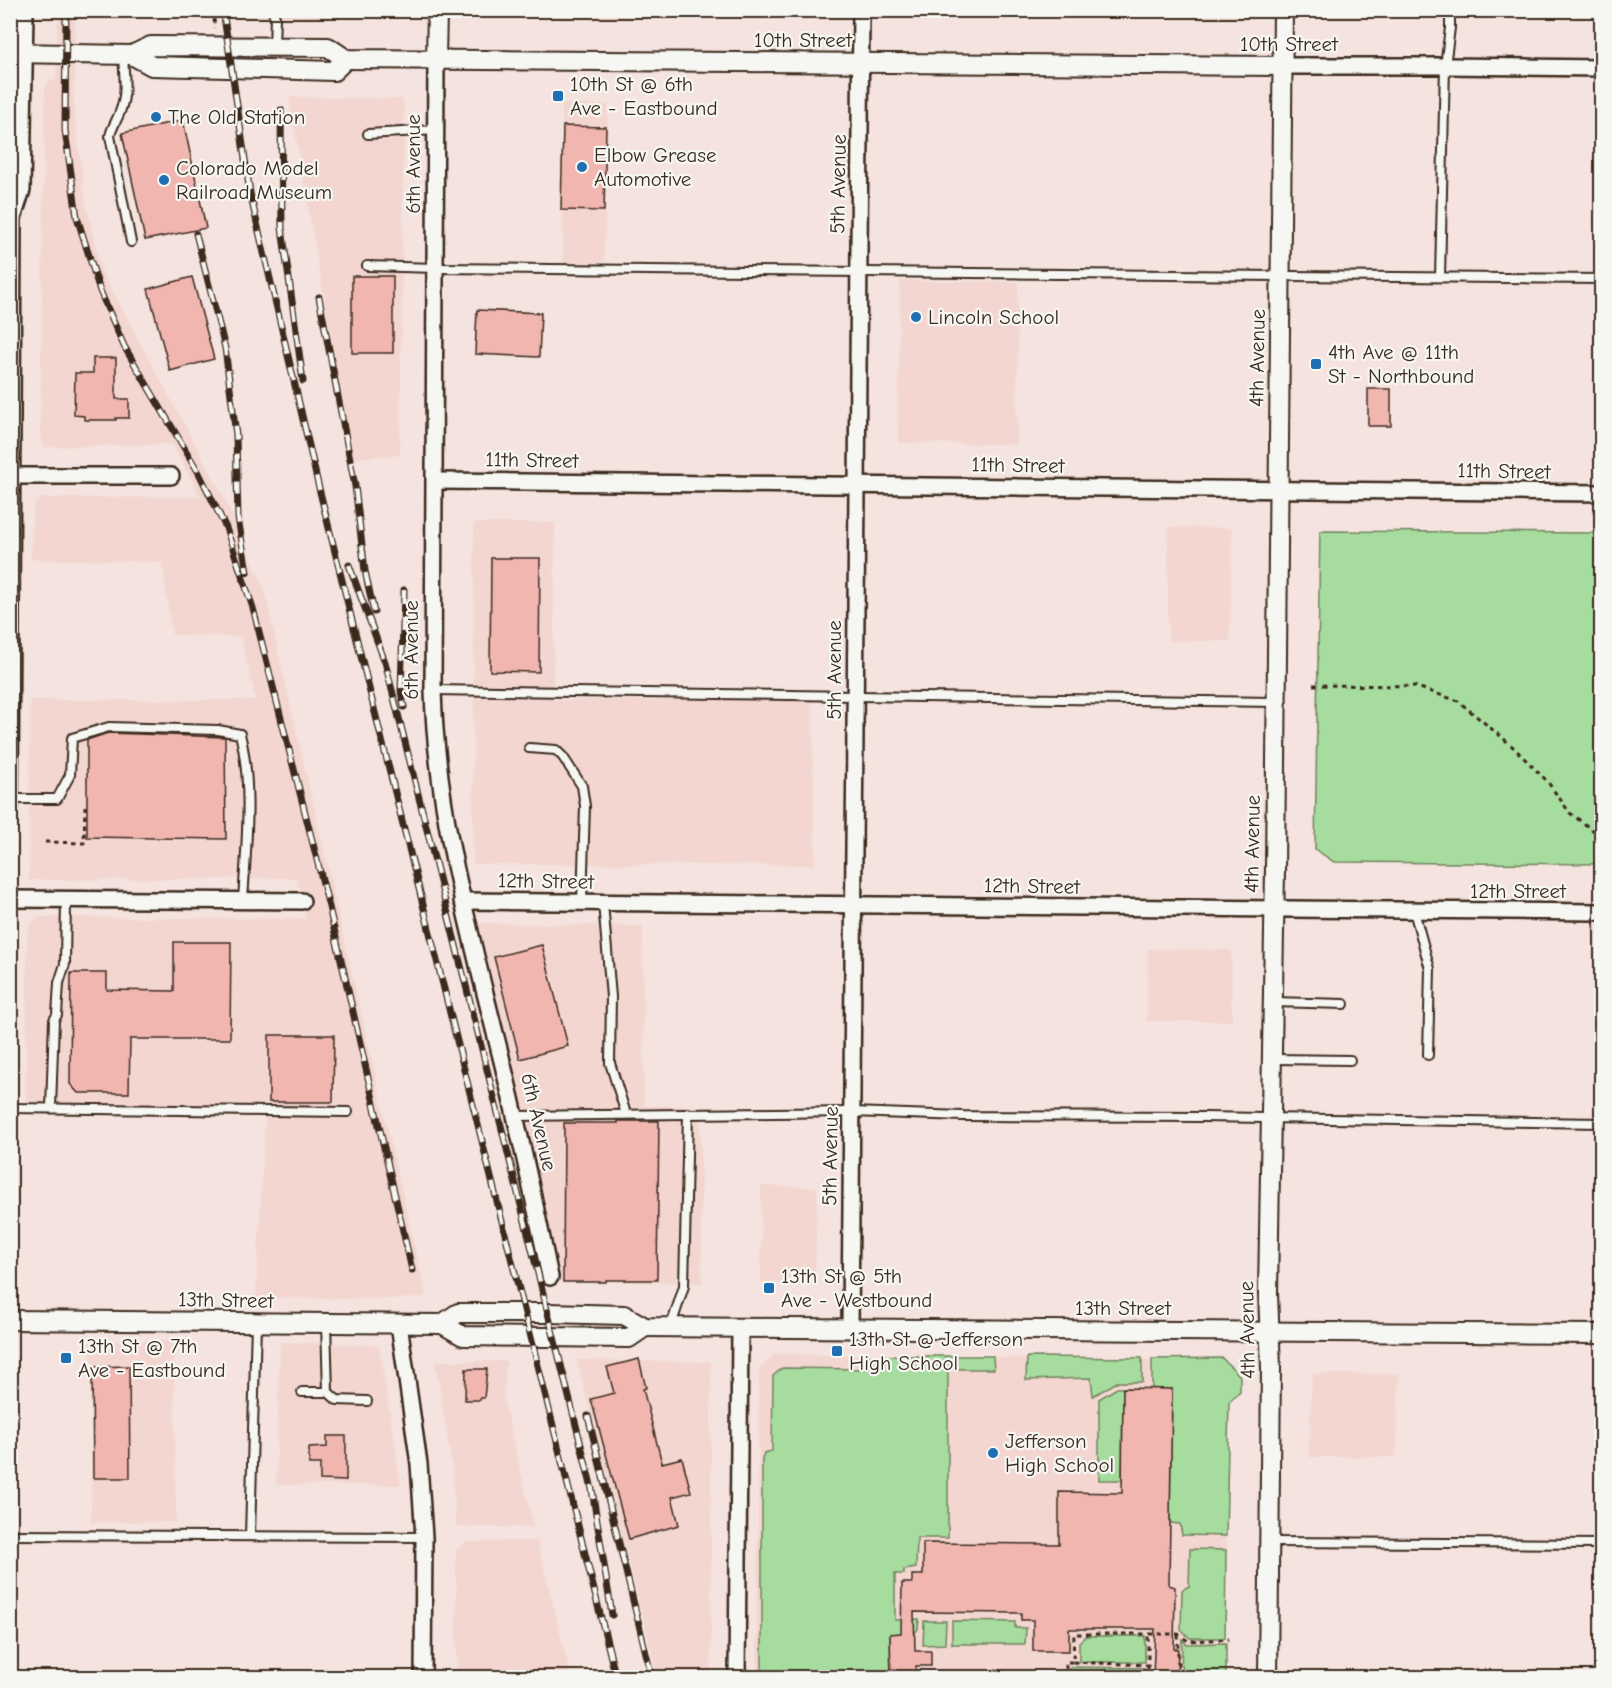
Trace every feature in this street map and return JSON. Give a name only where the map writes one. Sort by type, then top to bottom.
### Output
[{"type":"street","points":[[10,806],[12,215],[22,190],[17,53],[25,10]]},
{"type":"street","name":"6th Avenue","points":[[437,10],[433,690],[442,799],[462,901],[516,1116],[550,1277]]},
{"type":"street","name":"5th Avenue","points":[[850,1329],[861,10]]},
{"type":"street","name":"4th Avenue","points":[[1268,1677],[1271,1368],[1269,1332],[1270,1119],[1277,702],[1283,10]]},
{"type":"street","name":"10th Street","points":[[17,53],[127,55],[152,46],[328,47],[346,59],[1602,68]]},
{"type":"street","points":[[127,55],[152,66],[334,71],[346,59]]},
{"type":"street","points":[[12,476],[171,476]]},
{"type":"street","name":"11th Street","points":[[435,481],[1602,493]]},
{"type":"street","points":[[10,899],[302,901]]},
{"type":"street","name":"12th Street","points":[[462,901],[1602,912]]},
{"type":"street","name":"13th Street","points":[[10,1320],[442,1324],[458,1313],[549,1313],[624,1315],[645,1328],[1602,1334]]},
{"type":"street","points":[[399,1324],[419,1464],[424,1537],[423,1677]]},
{"type":"street","points":[[737,1677],[740,1328]]},
{"type":"lane","points":[[272,10],[275,17],[274,48]]},
{"type":"lane","points":[[1440,277],[1445,66],[1450,10]]},
{"type":"lane","points":[[127,55],[126,92],[110,136],[131,242]]},
{"type":"lane","points":[[368,134],[436,130]]},
{"type":"lane","points":[[367,266],[858,273],[1281,274],[1602,279]]},
{"type":"lane","points":[[433,690],[1277,702]]},
{"type":"lane","points":[[10,799],[57,799],[70,775],[72,738],[109,727],[218,730],[240,734],[244,751],[246,794],[243,901]]},
{"type":"lane","points":[[529,748],[556,750],[563,756],[582,786],[585,806],[582,902]]},
{"type":"lane","points":[[51,1108],[54,1020],[57,1015],[59,983],[65,964],[66,900]]},
{"type":"lane","points":[[603,903],[611,997],[610,1063],[626,1114]]},
{"type":"lane","points":[[1414,911],[1430,969],[1428,1054]]},
{"type":"lane","points":[[1272,1002],[1344,1004]]},
{"type":"lane","points":[[1271,1059],[1350,1060]]},
{"type":"lane","points":[[10,1108],[348,1112]]},
{"type":"lane","points":[[516,1116],[852,1112],[963,1116],[1602,1123]]},
{"type":"lane","points":[[670,1328],[684,1286],[688,1113]]},
{"type":"lane","points":[[250,1536],[256,1323]]},
{"type":"lane","points":[[326,1323],[328,1392]]},
{"type":"lane","points":[[302,1392],[328,1392],[337,1400],[367,1401]]},
{"type":"lane","points":[[10,1535],[424,1537]]},
{"type":"lane","points":[[1270,1542],[1602,1544]]},
{"type":"path","points":[[213,10],[215,28]]},
{"type":"path","points":[[1313,686],[1414,686],[1458,701],[1547,781],[1570,813],[1602,837]]},
{"type":"path","points":[[45,842],[84,843],[85,806]]},
{"type":"path","points":[[1073,1662],[1074,1634],[1178,1634],[1188,1641],[1230,1639]]},
{"type":"path","points":[[1148,1634],[1148,1677]]},
{"type":"path","points":[[1178,1634],[1178,1677]]},
{"type":"path","points":[[1066,1677],[1066,1662],[1148,1665]]},
{"type":"shaded area","points":[[75,10],[74,110],[85,200],[101,270],[223,496],[263,585],[426,1297],[394,1299],[256,1298],[265,1117],[26,1113],[27,942],[29,926],[37,917],[306,919],[297,878],[29,880],[30,700],[256,700],[241,637],[172,635],[162,562],[31,559],[33,512],[35,503],[41,498],[201,497],[172,444],[45,447],[40,438],[45,89],[48,81],[56,80],[58,11]]},
{"type":"shaded area","points":[[404,10],[404,18],[248,16],[248,11]]},
{"type":"shaded area","points":[[446,10],[732,11],[732,17],[446,16]]},
{"type":"shaded area","points":[[289,97],[402,99],[404,103],[400,455],[352,458]]},
{"type":"shaded area","points":[[562,104],[608,105],[604,262],[563,263]]},
{"type":"shaded area","points":[[900,281],[1018,282],[1017,444],[898,443]]},
{"type":"shaded area","points":[[474,523],[555,523],[553,700],[812,700],[815,865],[473,864]]},
{"type":"shaded area","points":[[1168,527],[1232,528],[1230,641],[1168,641]]},
{"type":"shaded area","points":[[473,923],[643,926],[644,1106],[700,1106],[702,1283],[558,1281]]},
{"type":"shaded area","points":[[1148,949],[1231,950],[1232,1021],[1147,1021]]},
{"type":"shaded area","points":[[761,1186],[817,1187],[815,1284],[761,1282]]},
{"type":"shaded area","points":[[90,1340],[174,1341],[176,1522],[91,1522],[92,1367]]},
{"type":"shaded area","points":[[280,1342],[379,1346],[401,1485],[276,1485]]},
{"type":"shaded area","name":"Jefferson High School","points":[[774,1354],[1218,1361],[1228,1367],[1225,1677],[757,1678],[759,1370]]},
{"type":"shaded area","points":[[577,1360],[711,1362],[711,1677],[658,1677]]},
{"type":"shaded area","points":[[435,1361],[506,1361],[503,1398],[534,1527],[456,1527],[452,1464]]},
{"type":"shaded area","points":[[1312,1374],[1399,1374],[1396,1457],[1309,1457]]},
{"type":"shaded area","points":[[537,1541],[571,1677],[457,1677],[456,1550],[465,1542]]},
{"type":"green space","points":[[1320,531],[1601,533],[1601,864],[1334,862],[1315,849]]},
{"type":"green space","points":[[868,1356],[993,1356],[994,1369],[948,1369],[948,1538],[917,1538],[916,1568],[904,1570],[904,1574],[895,1574],[895,1620],[919,1619],[918,1629],[915,1633],[890,1634],[891,1677],[762,1677],[762,1459],[764,1453],[772,1451],[773,1376],[782,1368],[870,1369]]},
{"type":"green space","points":[[1027,1357],[1142,1358],[1142,1382],[1117,1382],[1093,1396],[1091,1378],[1026,1380]]},
{"type":"green space","points":[[1222,1358],[1240,1376],[1240,1391],[1229,1402],[1226,1536],[1182,1535],[1180,1524],[1170,1523],[1172,1389],[1152,1389],[1152,1359]]},
{"type":"green space","points":[[1117,1388],[1123,1388],[1122,1480],[1099,1480],[1099,1399]]},
{"type":"green space","points":[[1190,1549],[1226,1550],[1225,1638],[1190,1638],[1181,1630],[1182,1590],[1189,1586]]},
{"type":"green space","points":[[924,1621],[946,1621],[945,1644],[923,1645]]},
{"type":"green space","points":[[952,1621],[1015,1622],[1015,1628],[1026,1628],[1025,1644],[952,1644]]},
{"type":"green space","points":[[1086,1636],[1145,1636],[1145,1662],[1079,1662],[1079,1642]]},
{"type":"green space","points":[[1182,1639],[1186,1644],[1226,1643],[1226,1677],[1181,1677]]},
{"type":"green space","points":[[1070,1667],[1144,1668],[1144,1677],[1069,1677]]},
{"type":"building","name":"Colorado Model Railroad Museum","points":[[183,120],[206,228],[145,240],[122,133]]},
{"type":"building","points":[[563,126],[606,127],[604,211],[561,210]]},
{"type":"building","points":[[352,276],[393,276],[393,353],[352,353]]},
{"type":"building","points":[[192,277],[214,359],[170,371],[148,289]]},
{"type":"building","points":[[477,310],[541,313],[539,357],[475,354]]},
{"type":"building","points":[[93,358],[116,358],[116,399],[129,399],[129,418],[84,420],[84,416],[74,415],[75,373],[93,373]]},
{"type":"building","points":[[1368,389],[1391,389],[1391,426],[1368,426]]},
{"type":"building","points":[[491,558],[540,558],[539,672],[490,671]]},
{"type":"building","points":[[108,733],[225,737],[226,839],[87,837],[87,740]]},
{"type":"building","points":[[174,942],[231,942],[230,1039],[130,1039],[129,1093],[78,1093],[70,1084],[71,973],[107,973],[107,990],[174,991]]},
{"type":"building","points":[[542,945],[568,1046],[520,1059],[494,957]]},
{"type":"building","points":[[269,1035],[334,1035],[333,1102],[269,1102]]},
{"type":"building","points":[[618,1121],[659,1121],[657,1280],[563,1282],[564,1123],[618,1123]]},
{"type":"building","points":[[639,1359],[646,1388],[643,1389],[662,1463],[682,1458],[691,1492],[672,1497],[679,1525],[629,1539],[591,1399],[614,1393],[607,1367]]},
{"type":"building","points":[[129,1366],[130,1478],[93,1478],[92,1367]]},
{"type":"building","points":[[466,1369],[487,1369],[484,1398],[465,1400]]},
{"type":"building","points":[[1123,1388],[1172,1389],[1169,1585],[1175,1587],[1174,1649],[1178,1649],[1177,1677],[1153,1677],[1155,1629],[1069,1629],[1069,1651],[1033,1651],[1033,1620],[1021,1620],[1021,1613],[914,1612],[915,1651],[931,1651],[931,1666],[916,1666],[916,1677],[891,1677],[890,1634],[901,1633],[902,1583],[912,1583],[912,1575],[923,1575],[923,1543],[1059,1544],[1059,1492],[1122,1493]]},
{"type":"building","points":[[327,1436],[346,1436],[346,1481],[320,1480],[320,1464],[309,1464],[309,1448],[327,1447]]},
{"type":"railway","points":[[66,10],[65,130],[77,217],[100,291],[124,346],[199,473],[226,528],[253,608],[329,907],[412,1270]]},
{"type":"railway","points":[[223,10],[250,193],[318,484],[616,1678]]},
{"type":"railway","points":[[281,110],[282,228],[303,381]]},
{"type":"railway","points":[[196,234],[225,348],[236,435],[238,518],[247,572]]},
{"type":"railway","points":[[319,297],[355,486],[365,571],[374,612]]},
{"type":"railway","points":[[349,565],[385,662],[592,1489],[612,1615]]},
{"type":"railway","points":[[404,590],[401,691],[404,707]]},
{"type":"railway","points":[[588,1416],[652,1678]]},
{"type":"place","name":"10th St @ 6th Ave - Eastbound","points":[[558,96]]},
{"type":"place","name":"The Old Station","points":[[156,117]]},
{"type":"place","name":"Elbow Grease Automotive","points":[[582,167]]},
{"type":"place","name":"Colorado Model Railroad Museum","points":[[164,180]]},
{"type":"place","name":"Lincoln School","points":[[916,317]]},
{"type":"place","name":"4th Ave @ 11th St - Northbound","points":[[1316,364]]},
{"type":"place","name":"13th St @ 5th Ave - Westbound","points":[[769,1288]]},
{"type":"place","name":"13th St @ Jefferson High School","points":[[837,1351]]},
{"type":"place","name":"13th St @ 7th Ave - Eastbound","points":[[66,1358]]},
{"type":"place","name":"Jefferson High School","points":[[993,1453]]}]
